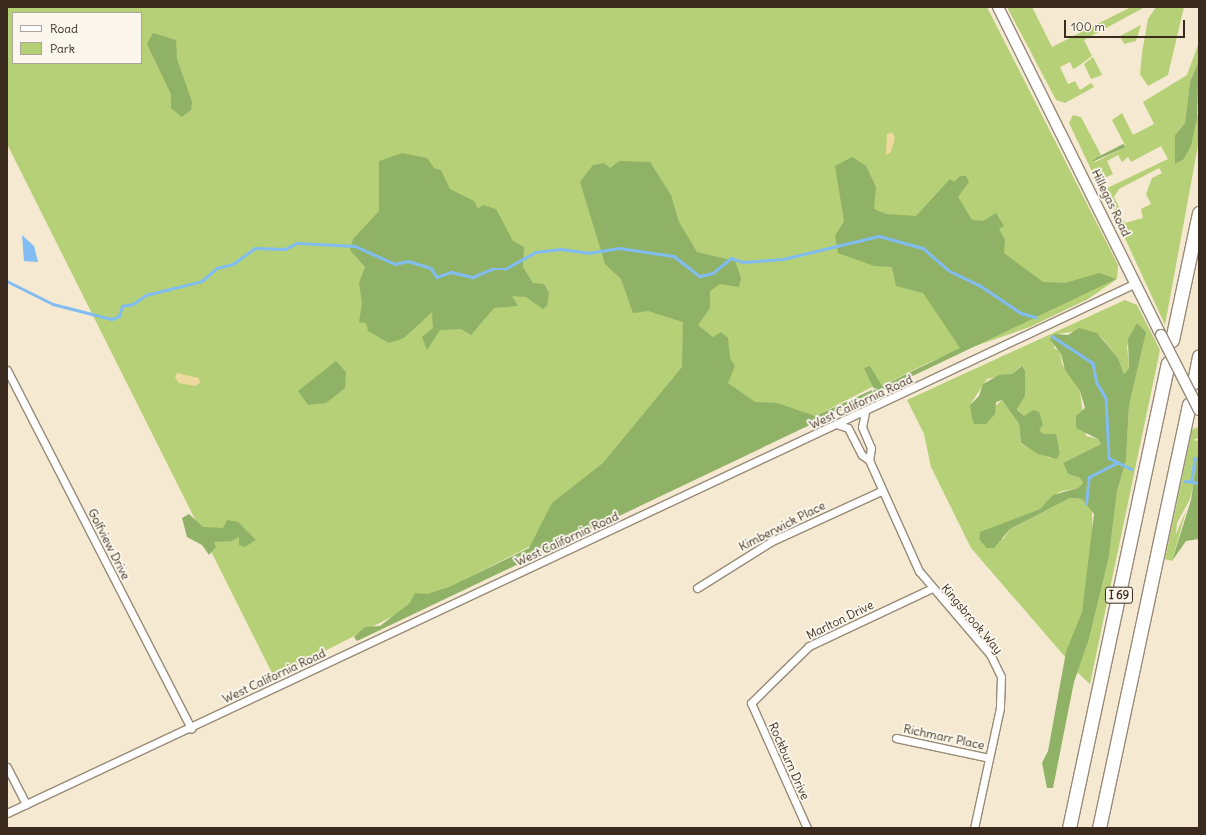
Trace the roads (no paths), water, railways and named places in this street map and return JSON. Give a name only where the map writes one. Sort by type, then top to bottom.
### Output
[{"type":"highway","points":[[1172,340],[1199,213]]},
{"type":"highway","points":[[1194,382],[1199,356]]},
{"type":"highway","name":"I 69","points":[[1070,828],[1168,363]]},
{"type":"highway","name":"I 69","points":[[1099,828],[1194,407]]},
{"type":"main road","name":"Hillegas Road","points":[[998,7],[1136,283],[1194,407]]},
{"type":"street","name":"West California Road","points":[[7,813],[839,425],[1136,283]]},
{"type":"street","name":"Golfview Drive","points":[[7,370],[190,728]]},
{"type":"street","name":"Kingsbrook Way","points":[[865,412],[862,427],[871,451],[869,460]]},
{"type":"street","name":"Kingsbrook Way","points":[[839,425],[848,428],[862,455],[869,460],[881,491],[914,562],[932,588],[990,654],[1001,676],[1000,708],[974,828]]},
{"type":"street","name":"Kimberwick Place","points":[[697,588],[772,541],[881,491]]},
{"type":"street","name":"Marlton Drive","points":[[751,703],[809,646],[932,588]]},
{"type":"street","name":"Rockburn Drive","points":[[751,703],[807,828]]},
{"type":"street","name":"Richmarr Place","points":[[896,738],[989,758]]},
{"type":"street","points":[[7,767],[26,804]]},
{"type":"water","points":[[22,235],[34,246],[38,262],[24,261]]},
{"type":"waterway","points":[[7,281],[53,304],[112,319],[119,316],[122,306],[133,304],[146,295],[202,281],[217,268],[233,264],[255,248],[285,249],[297,243],[355,246],[395,264],[408,261],[431,268],[437,277],[451,272],[473,277],[492,269],[505,269],[536,252],[561,249],[588,253],[619,248],[674,256],[700,276],[713,273],[731,258],[743,262],[783,259],[879,236],[923,248],[948,270],[981,286],[1021,313],[1035,317]]},
{"type":"waterway","points":[[1052,336],[1093,363],[1097,383],[1106,398],[1109,458],[1132,469]]},
{"type":"waterway","points":[[1191,482],[1195,458]]},
{"type":"waterway","points":[[1086,504],[1089,477],[1117,463]]},
{"type":"waterway","points":[[1185,481],[1199,483]]}]
